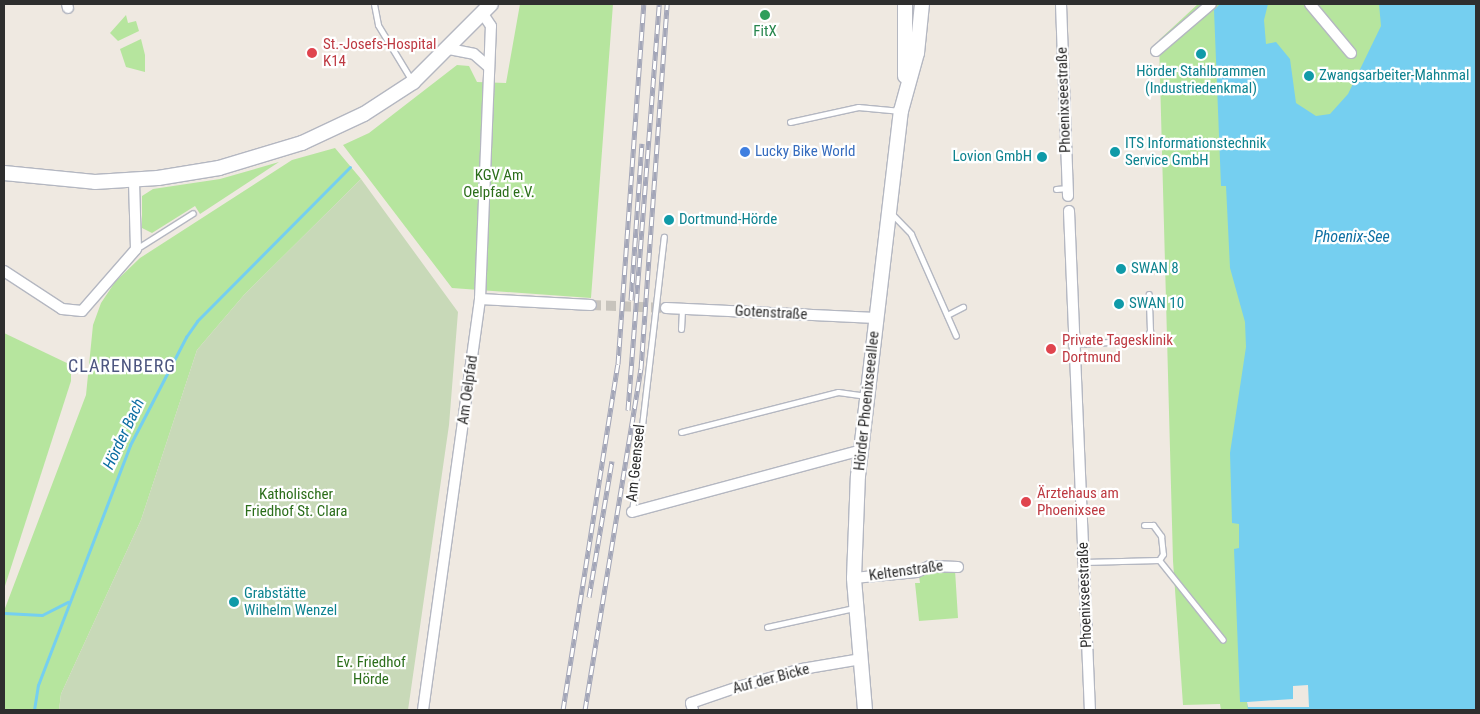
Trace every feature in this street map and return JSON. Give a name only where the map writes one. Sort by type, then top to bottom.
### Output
[{"type":"main road","name":"Hörder Phoenixseeallee","points":[[904,94],[905,4]]},
{"type":"main road","name":"Hörder Phoenixseeallee","points":[[865,710],[854,578],[861,450],[901,111],[904,94],[917,53],[922,4]]},
{"type":"main road","points":[[4,173],[77,181],[134,180],[219,168],[295,146],[364,114],[413,82],[449,49],[487,9]]},
{"type":"street","name":"Phoenixseestraße","points":[[1061,4],[1068,192]]},
{"type":"street","points":[[1162,52],[1209,4]]},
{"type":"street","points":[[1310,4],[1351,53]]},
{"type":"street","name":"Am Oelpfad","points":[[423,710],[480,299],[491,26],[487,9]]},
{"type":"street","points":[[1174,22],[1182,30]]},
{"type":"street","points":[[449,49],[474,54],[489,67]]},
{"type":"street","points":[[4,271],[73,313],[82,311],[136,249],[134,180]]},
{"type":"street","name":"Phoenixseestraße","points":[[1069,211],[1090,710]]},
{"type":"street","points":[[480,299],[591,305]]},
{"type":"street","name":"Gotenstraße","points":[[666,308],[876,318]]},
{"type":"street","name":"Am Geenseel","points":[[632,512],[861,450]]},
{"type":"street","name":"Keltenstraße","points":[[854,578],[917,572],[930,566],[958,567]]},
{"type":"street","name":"Auf der Bicke","points":[[693,710],[691,703],[738,687],[861,659]]},
{"type":"lane","points":[[374,4],[378,25],[413,82]]},
{"type":"lane","points":[[790,122],[858,107],[901,111]]},
{"type":"lane","points":[[1056,189],[1068,192]]},
{"type":"lane","points":[[889,211],[911,234],[956,336]]},
{"type":"lane","points":[[136,249],[193,213]]},
{"type":"lane","name":"Am Geenseel","points":[[632,512],[664,238]]},
{"type":"lane","points":[[1074,344],[1144,340],[1150,331],[1149,294]]},
{"type":"lane","points":[[947,315],[963,307]]},
{"type":"lane","points":[[681,329],[682,309]]},
{"type":"lane","points":[[681,432],[838,392],[867,396]]},
{"type":"lane","points":[[1144,525],[1152,525],[1161,536],[1163,554],[1159,560]]},
{"type":"lane","points":[[1084,562],[1159,560]]},
{"type":"lane","points":[[1159,560],[1223,640]]},
{"type":"lane","points":[[767,627],[812,614],[856,608]]},
{"type":"green space","name":"KGV Am Oelpfad e.V.","points":[[520,4],[613,4],[591,298],[452,288],[343,145],[369,133],[457,65],[469,66],[477,82],[506,83]]},
{"type":"green space","name":"Phoenix-See","points":[[1198,4],[1476,4],[1476,710],[1221,710],[1220,704],[1183,705],[1173,561],[1159,40]]},
{"type":"green space","points":[[126,15],[128,23],[136,21],[139,31],[118,41],[110,33]]},
{"type":"green space","points":[[141,39],[145,55],[145,72],[126,67],[120,49]]},
{"type":"green space","points":[[335,148],[361,179],[244,295],[197,350],[141,520],[61,694],[59,710],[4,710],[4,611],[86,395],[93,325],[101,303],[115,282],[140,258],[292,160]]},
{"type":"green space","points":[[279,162],[200,214],[195,206],[152,233],[142,228],[142,196],[153,189],[220,179]]},
{"type":"green space","name":"Katholischer Friedhof St. Clara","points":[[361,179],[458,312],[449,425],[408,710],[59,710],[61,694],[141,520],[197,350],[244,295]]},
{"type":"green space","points":[[4,333],[71,365],[71,381],[4,589]]},
{"type":"green space","points":[[955,570],[958,618],[919,621],[915,583],[920,583],[919,576]]},
{"type":"water","name":"Phoenix-See","points":[[1220,4],[1268,4],[1264,20],[1266,44],[1276,42],[1290,59],[1296,103],[1316,116],[1330,114],[1348,94],[1381,26],[1379,4],[1476,4],[1476,710],[1248,710],[1247,702],[1240,702],[1234,549],[1239,548],[1239,524],[1232,523],[1230,453],[1246,347],[1245,322],[1230,268],[1226,186],[1221,186],[1214,10]]},
{"type":"pier","points":[[1308,685],[1309,707],[1248,707],[1247,702],[1293,699],[1293,686]]},
{"type":"waterway","name":"Hörder Bach","points":[[34,710],[38,685],[130,445],[186,337],[197,321],[350,167]]},
{"type":"waterway","points":[[4,613],[42,615],[68,602]]},
{"type":"tunnel","points":[[591,305],[666,308]]},
{"type":"railway","points":[[563,710],[618,364],[644,4]]},
{"type":"railway","points":[[628,410],[659,4]]},
{"type":"railway","points":[[585,710],[641,369],[667,4]]},
{"type":"railway","points":[[631,300],[642,143]]},
{"type":"railway","points":[[589,597],[612,461]]},
{"type":"place","name":"FitX","points":[[765,15]]},
{"type":"place","name":"St.-Josefs-Hospital K14","points":[[312,53]]},
{"type":"place","name":"Hörder Stahlbrammen (Industriedenkmal)","points":[[1201,54]]},
{"type":"place","name":"Zwangsarbeiter-Mahnmal","points":[[1309,76]]},
{"type":"place","name":"Lucky Bike World","points":[[745,152]]},
{"type":"place","name":"ITS Informationstechnik Service GmbH","points":[[1115,152]]},
{"type":"place","name":"Lovion GmbH","points":[[1042,157]]},
{"type":"place","name":"Dortmund-Hörde","points":[[669,220]]},
{"type":"place","name":"SWAN 8","points":[[1121,269]]},
{"type":"place","name":"SWAN 10","points":[[1119,304]]},
{"type":"place","name":"Private Tagesklinik Dortmund","points":[[1051,349]]},
{"type":"place","name":"Ärztehaus am Phoenixsee","points":[[1026,502]]},
{"type":"place","name":"Grabstätte Wilhelm Wenzel","points":[[234,602]]},
{"type":"district","name":"CLARENBERG","points":[[122,366]]},
{"type":"park label","name":"Ev. Friedhof Hörde","points":[[371,670]]}]
